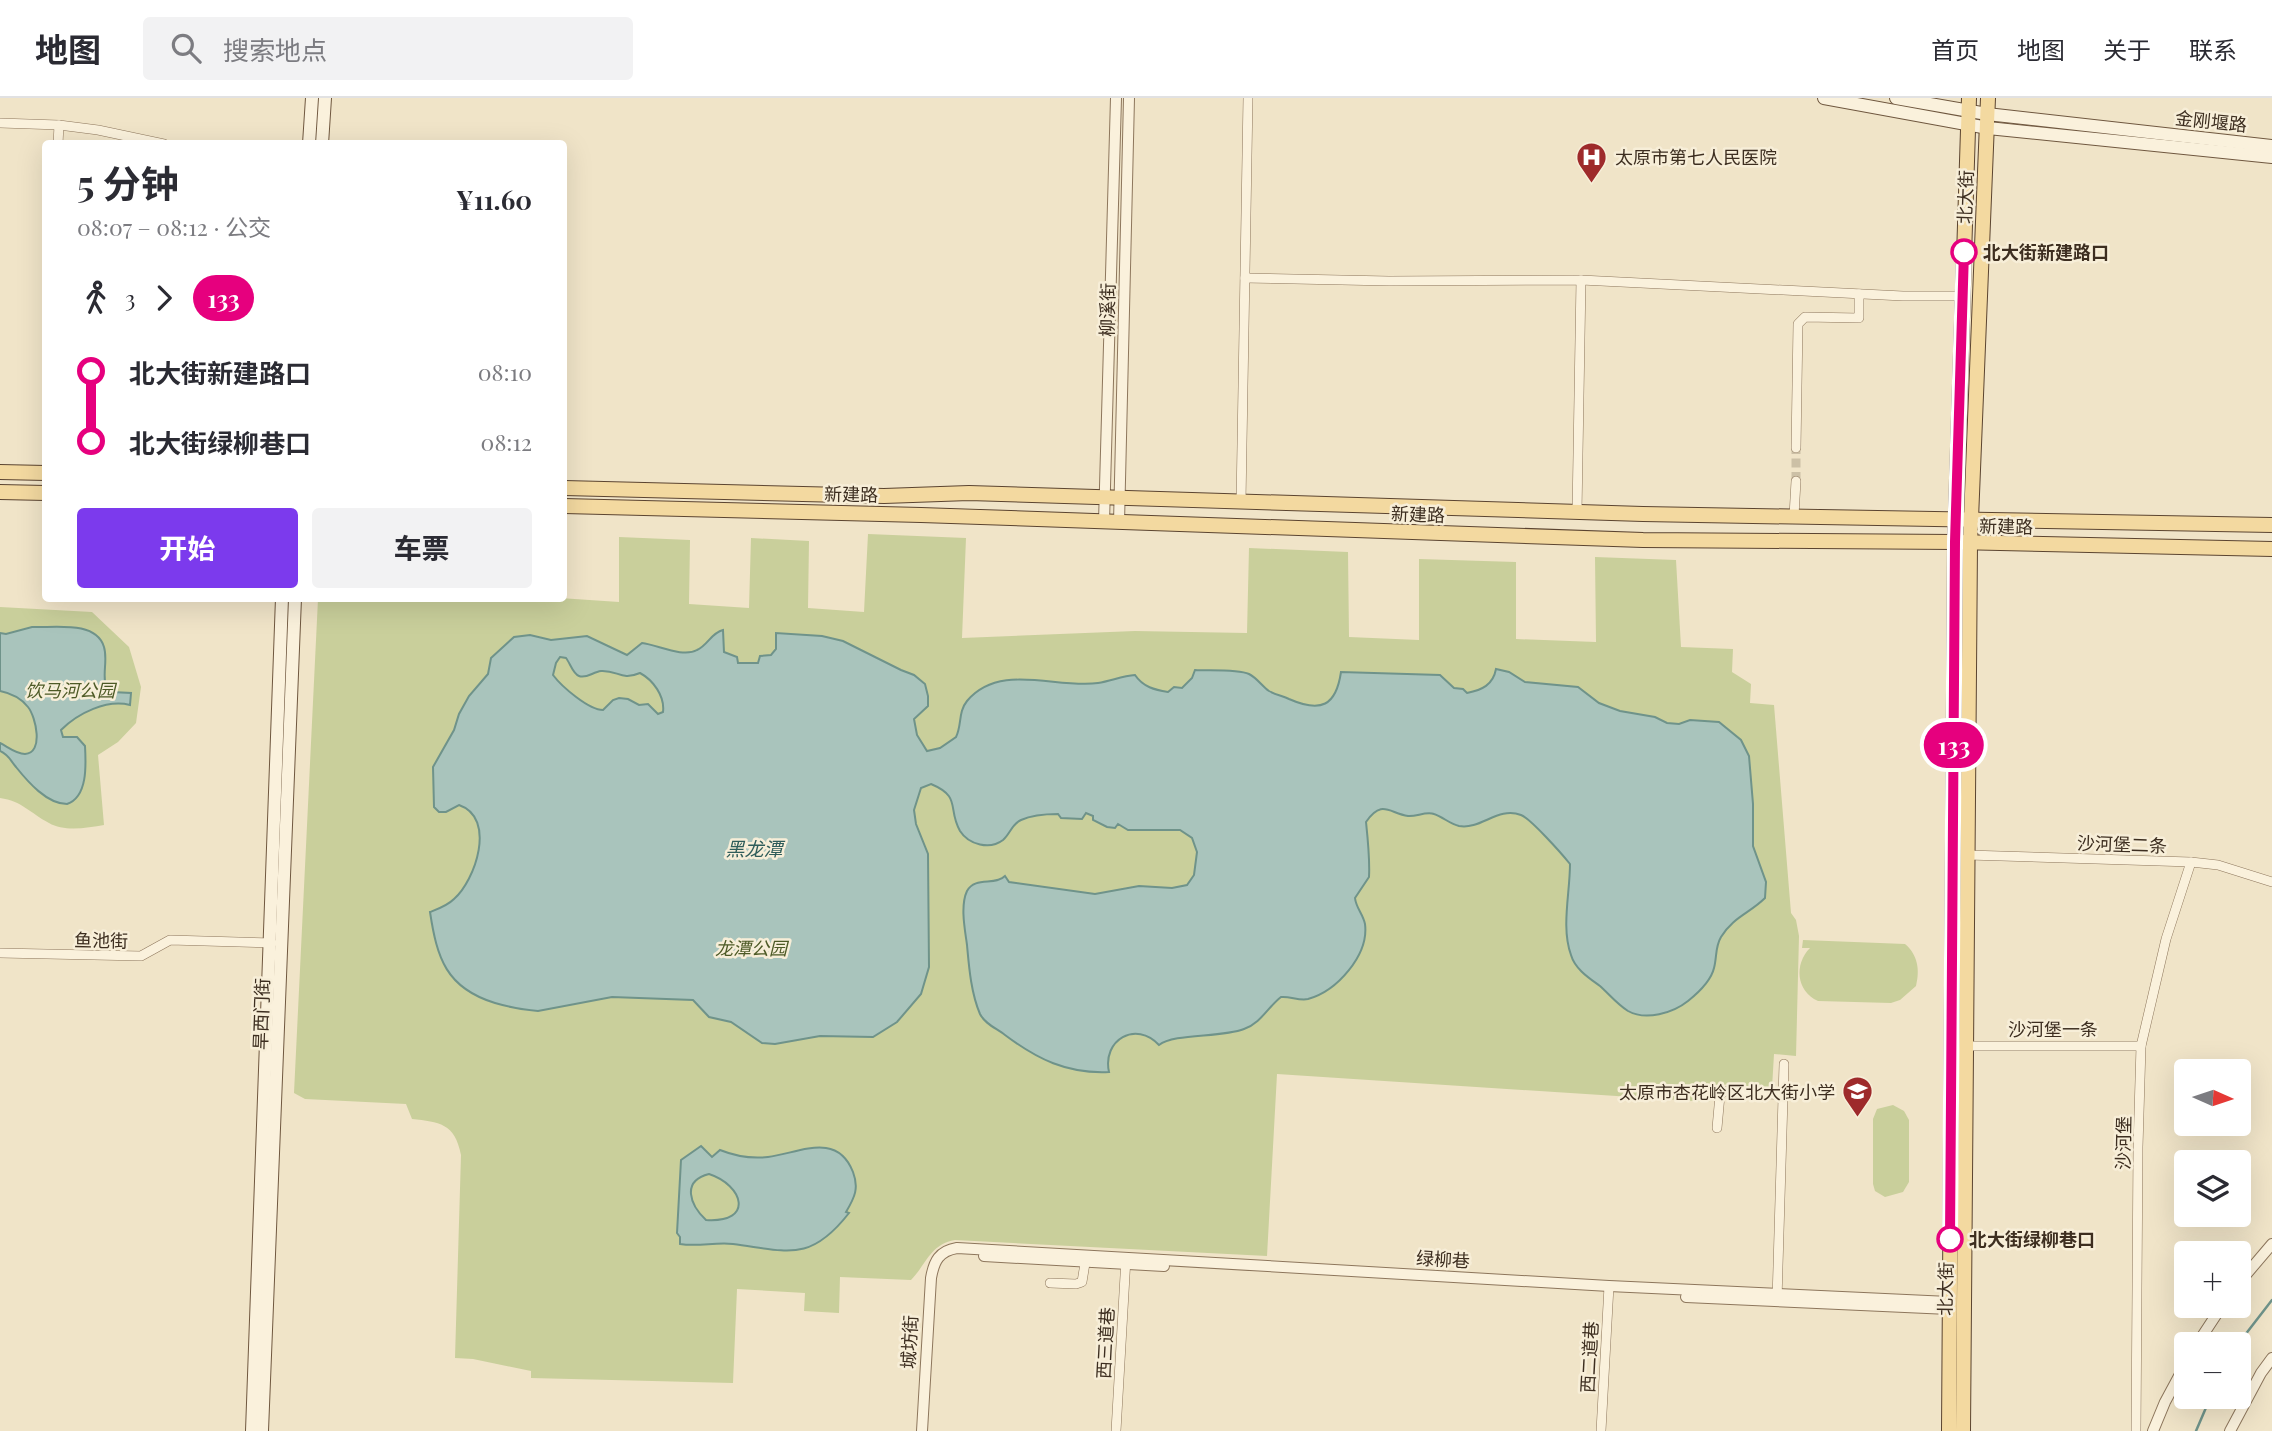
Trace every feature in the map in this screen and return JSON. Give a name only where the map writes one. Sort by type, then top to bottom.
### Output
[{"type":"main road","points":[[309,140],[312,98]]},
{"type":"main road","points":[[321,140],[325,98]]},
{"type":"main road","points":[[1825,98],[1969,111]]},
{"type":"main road","name":"金刚堰路","points":[[1896,98],[1969,111],[1987,121],[2272,146]]},
{"type":"main road","name":"北大街","points":[[1962,543],[1972,519],[1988,98]]},
{"type":"main road","name":"北大街","points":[[1963,1431],[1968,855],[1962,543],[1956,518],[1969,111]]},
{"type":"main road","points":[[1987,121],[2272,157]]},
{"type":"main road","points":[[0,472],[42,473]]},
{"type":"main road","name":"新建路","points":[[567,488],[884,496],[969,493],[1577,512],[2272,525]]},
{"type":"main road","points":[[0,492],[42,493]]},
{"type":"main road","name":"新建路","points":[[567,506],[921,514],[1643,540],[2272,550]]},
{"type":"main road","points":[[1949,1431],[1962,543]]},
{"type":"main road","name":"旱西门街","points":[[262,1431],[282,602]]},
{"type":"main road","name":"旱西门街","points":[[252,1431],[275,943],[295,602]]},
{"type":"street","name":"柳溪街","points":[[1104,522],[1116,98]]},
{"type":"street","name":"柳溪街","points":[[1119,523],[1129,98]]},
{"type":"street","points":[[1241,502],[1248,98]]},
{"type":"street","points":[[0,122],[59,125],[145,140]]},
{"type":"street","points":[[58,140],[59,125]]},
{"type":"street","points":[[1245,278],[1389,281],[1581,280],[1859,294],[1963,296]]},
{"type":"street","points":[[1577,512],[1581,280]]},
{"type":"street","points":[[1796,448],[1798,324],[1805,317],[1859,318],[1859,294]]},
{"type":"street","points":[[1794,516],[1796,481]]},
{"type":"street","name":"沙河堡二条","points":[[1968,855],[2191,862],[2218,865],[2272,882]]},
{"type":"street","name":"沙河堡","points":[[2136,1431],[2141,1046],[2166,939],[2191,862]]},
{"type":"street","name":"鱼池街","points":[[0,953],[142,956],[170,940],[275,943]]},
{"type":"street","name":"沙河堡一条","points":[[1966,1046],[2141,1046]]},
{"type":"street","points":[[1778,1298],[1784,1064]]},
{"type":"street","points":[[1717,1128],[1720,1095],[1724,1091],[1783,1096]]},
{"type":"street","points":[[2251,1269],[2272,1244]]},
{"type":"street","name":"绿柳巷","points":[[942,1258],[955,1255],[1086,1258],[1611,1289],[1949,1305]]},
{"type":"street","name":"城坊街","points":[[924,1431],[934,1295],[942,1258]]},
{"type":"street","points":[[1050,1283],[1082,1282],[1086,1258]]},
{"type":"street","name":"西三道巷","points":[[1118,1431],[1128,1260]]},
{"type":"street","name":"西二道巷","points":[[1602,1431],[1611,1289]]},
{"type":"street","points":[[2230,1431],[2272,1358]]},
{"type":"street","points":[[2153,1431],[2174,1385]]},
{"type":"green space","name":"龙潭公园","points":[[868,534],[966,538],[962,638],[1135,631],[1247,633],[1249,548],[1348,552],[1349,637],[1419,640],[1419,559],[1516,562],[1516,639],[1596,642],[1595,557],[1676,560],[1681,647],[1733,649],[1732,672],[1751,684],[1750,703],[1774,705],[1791,913],[1796,920],[1799,936],[1796,1056],[1774,1054],[1772,1088],[1719,1084],[1713,1090],[1709,1102],[1277,1074],[1267,1256],[955,1240],[934,1250],[911,1280],[840,1277],[839,1313],[804,1311],[805,1293],[737,1289],[733,1383],[531,1378],[531,1371],[455,1358],[461,1155],[455,1136],[438,1123],[412,1119],[406,1104],[305,1099],[294,1093],[318,602],[567,602],[567,598],[619,602],[619,537],[690,540],[689,604],[749,608],[751,538],[809,541],[808,608],[864,612]]},
{"type":"green space","name":"饮马河公园","points":[[0,607],[92,612],[129,647],[141,687],[136,723],[118,742],[98,755],[104,825],[62,828],[20,805],[0,798]]},
{"type":"green space","points":[[1803,940],[1905,944],[1917,963],[1916,986],[1900,1000],[1891,1003],[1818,1001],[1805,991],[1800,977],[1801,962],[1810,948],[1802,948]]},
{"type":"green space","points":[[1893,1105],[1904,1111],[1909,1120],[1909,1182],[1903,1192],[1885,1197],[1875,1191],[1873,1184],[1873,1119],[1877,1109]]},
{"type":"water","points":[[32,627],[73,627],[92,633],[104,647],[106,687],[112,692],[131,693],[130,705],[112,704],[93,709],[61,730],[63,737],[77,737],[85,746],[82,787],[79,795],[67,804],[52,800],[38,791],[0,751],[0,743],[15,752],[25,754],[35,748],[36,726],[28,707],[15,696],[0,691],[0,633]]},
{"type":"water","name":"黑龙潭","points":[[723,630],[724,652],[737,657],[738,663],[758,663],[760,656],[771,655],[776,649],[776,633],[822,636],[843,641],[914,675],[925,684],[928,696],[928,706],[914,719],[917,735],[927,751],[940,748],[956,737],[962,710],[967,701],[980,689],[995,683],[1029,680],[1082,684],[1135,675],[1150,687],[1168,692],[1174,687],[1182,688],[1192,678],[1195,670],[1244,672],[1272,692],[1300,703],[1318,706],[1331,699],[1341,672],[1440,675],[1454,688],[1463,689],[1467,693],[1486,686],[1496,669],[1509,672],[1525,682],[1578,687],[1599,703],[1620,711],[1655,717],[1667,723],[1679,724],[1690,720],[1719,722],[1741,740],[1749,756],[1753,846],[1766,882],[1765,898],[1726,930],[1718,945],[1712,973],[1696,994],[1667,1012],[1635,1014],[1620,1005],[1583,973],[1573,960],[1567,933],[1570,864],[1526,818],[1505,813],[1475,825],[1459,826],[1431,813],[1408,816],[1381,809],[1366,822],[1369,877],[1355,898],[1365,924],[1365,936],[1356,959],[1340,980],[1319,995],[1308,999],[1281,997],[1255,1023],[1234,1032],[1175,1039],[1159,1045],[1140,1034],[1131,1034],[1123,1037],[1111,1051],[1109,1072],[1094,1072],[1066,1067],[1041,1058],[1017,1044],[982,1017],[974,997],[970,971],[964,918],[967,891],[980,882],[1005,876],[1009,882],[1095,894],[1139,886],[1172,888],[1187,885],[1194,875],[1197,852],[1192,838],[1180,830],[1128,830],[1118,824],[1115,828],[1107,827],[1086,813],[1082,819],[1061,818],[1058,814],[1030,817],[1018,822],[998,843],[974,843],[960,831],[947,794],[931,784],[921,788],[914,810],[916,824],[928,854],[929,967],[921,994],[897,1022],[873,1037],[820,1036],[775,1044],[762,1043],[731,1022],[709,1017],[693,1000],[612,997],[538,1011],[495,1003],[465,989],[455,980],[441,957],[430,912],[448,904],[462,890],[475,865],[480,836],[471,812],[459,805],[446,812],[439,812],[434,807],[433,767],[469,696],[488,674],[491,658],[514,637],[530,635],[551,640],[587,636],[627,655],[642,643],[678,652],[691,652],[701,648]],"holes":[[[560,657],[566,658],[575,673],[582,677],[601,671],[624,676],[640,673],[657,689],[663,712],[658,714],[648,704],[639,705],[628,699],[613,700],[603,710],[583,702],[553,675]]]},
{"type":"water","points":[[701,1146],[712,1157],[720,1150],[762,1158],[804,1149],[827,1148],[846,1159],[855,1178],[855,1192],[846,1212],[849,1213],[835,1229],[810,1247],[784,1250],[726,1244],[680,1244],[677,1233],[681,1160]],"holes":[[[709,1174],[721,1179],[736,1194],[739,1202],[737,1210],[732,1216],[706,1220],[693,1201],[691,1194],[694,1182]]]},
{"type":"waterway","points":[[2247,1332],[2272,1300]]},
{"type":"waterway","points":[[2196,1431],[2205,1409]]},
{"type":"tunnel","points":[[1796,448],[1796,481]]},
{"type":"bus line","name":"133","points":[[1950,1239],[1955,542],[1964,252]]},
{"type":"place","name":"太原市第七人民医院","points":[[1592,184]]},
{"type":"place","name":"北大街新建路口","points":[[1964,252]]},
{"type":"place","name":"太原市杏花岭区北大街小学","points":[[1858,1119]]},
{"type":"place","name":"北大街绿柳巷口","points":[[1950,1239]]}]
